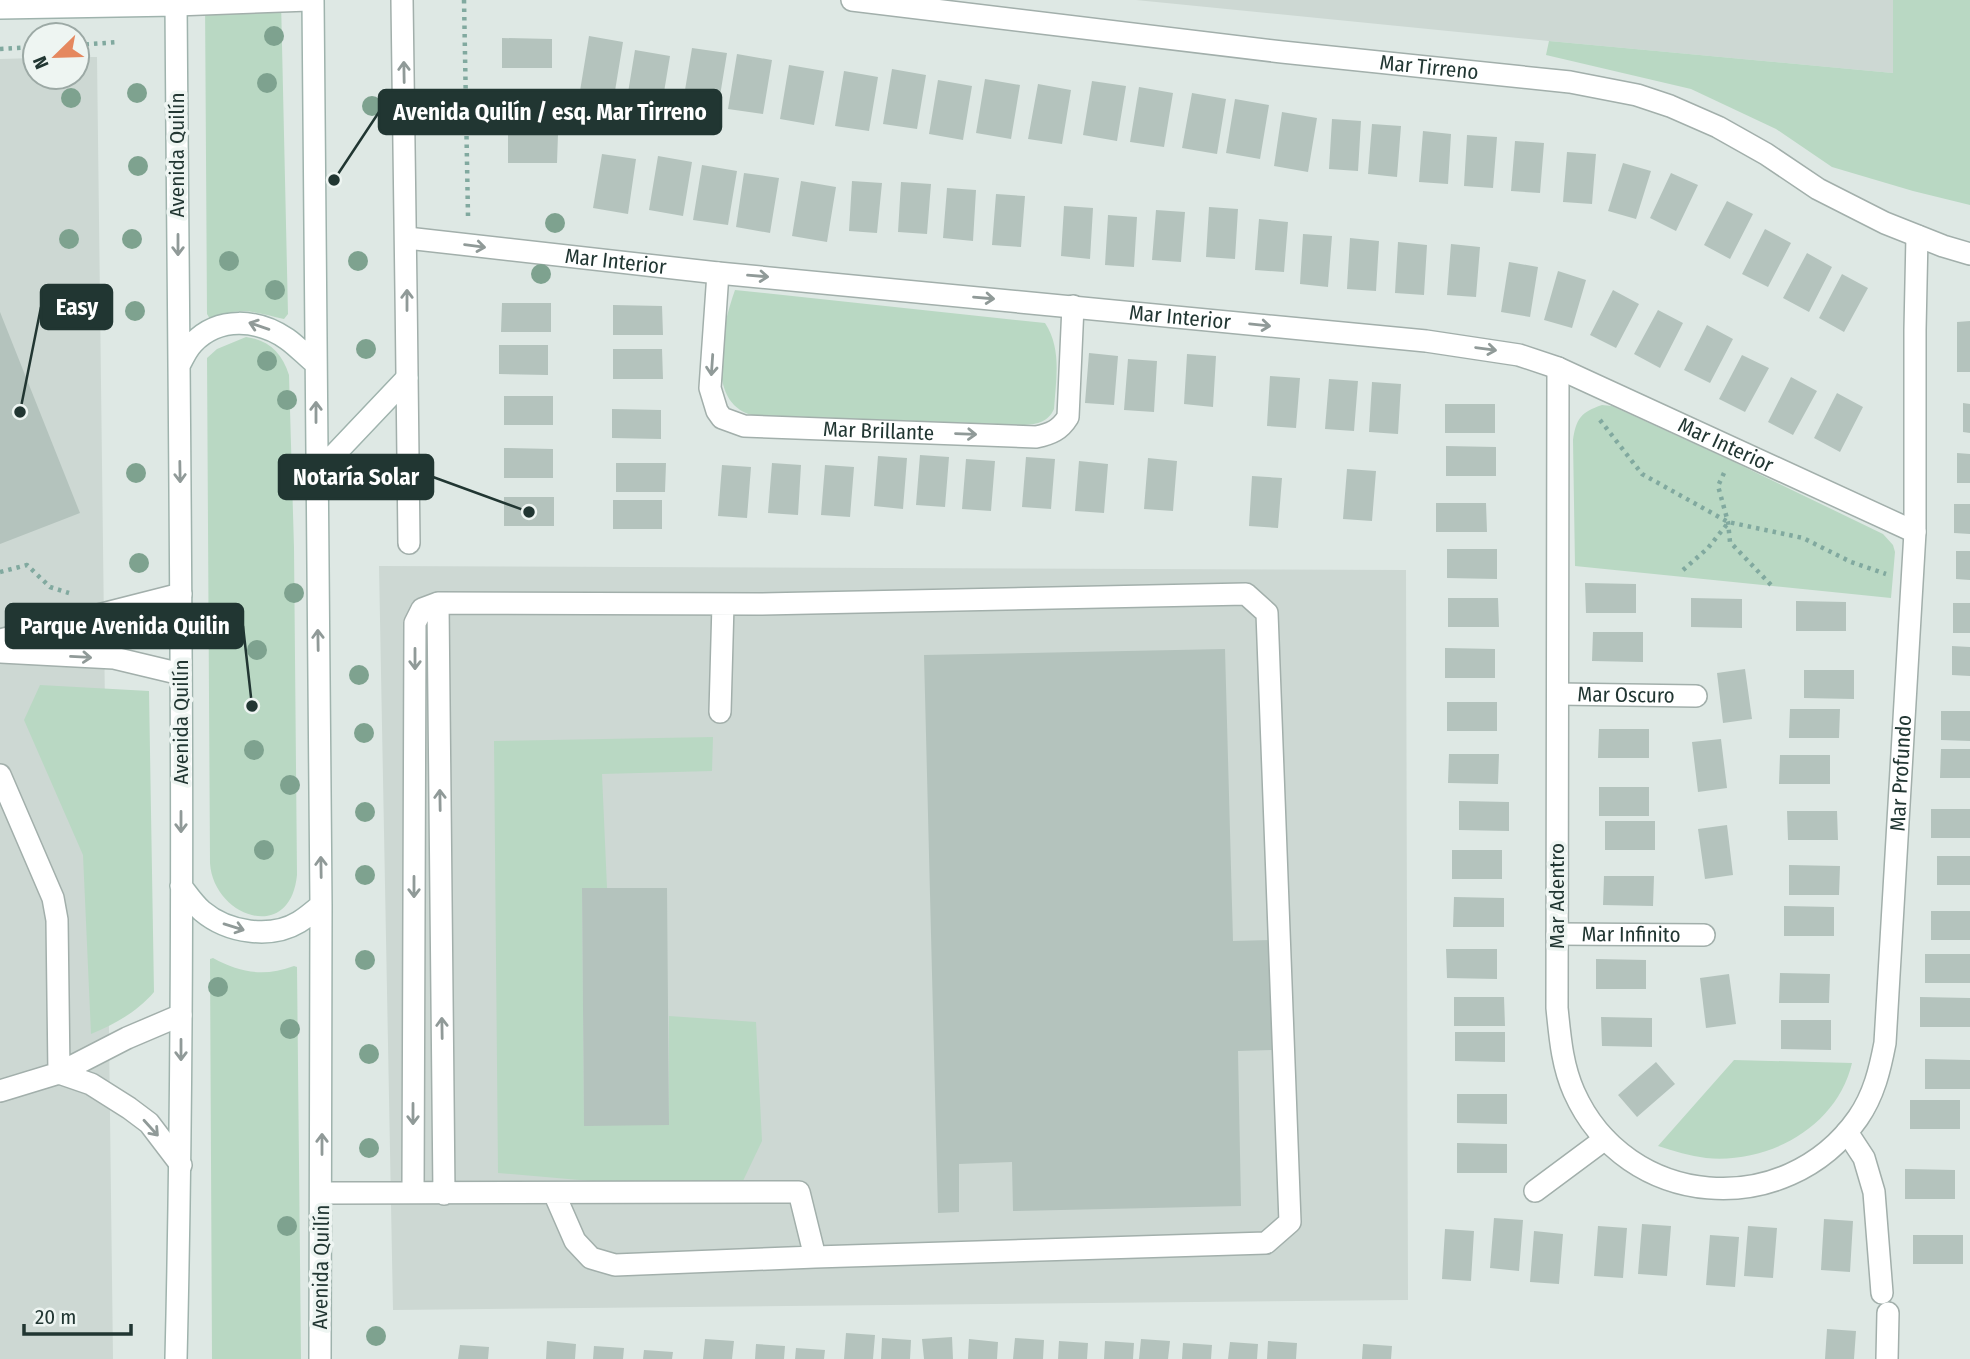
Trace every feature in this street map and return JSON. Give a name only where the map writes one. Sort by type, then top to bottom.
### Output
[{"type":"street","points":[[0,8],[311,0]]},
{"type":"street","name":"Avenida Quilín","points":[[311,0],[321,905],[320,1359]]},
{"type":"street","points":[[402,0],[409,542]]},
{"type":"street","name":"Mar Tirreno","points":[[852,0],[1282,52],[1570,82],[1614,90],[1670,106],[1718,127],[1766,154],[1818,189],[1885,223],[1970,254]]},
{"type":"street","name":"Avenida Quilín","points":[[176,3],[181,594],[181,1165],[176,1359]]},
{"type":"street","name":"Mar Profundo","points":[[1847,1132],[1874,1088],[1885,1043],[1915,533],[1917,236]]},
{"type":"street","name":"Mar Interior","points":[[407,238],[718,273],[1426,341],[1519,355],[1558,368],[1915,533]]},
{"type":"street","name":"Mar Brillante","points":[[718,273],[710,388],[722,418],[744,426],[1036,437],[1055,432],[1063,426],[1068,416],[1073,306]]},
{"type":"street","points":[[178,366],[193,343],[211,330],[236,322],[265,327],[286,339],[316,364]]},
{"type":"street","name":"Mar Adentro","points":[[1558,368],[1557,1008],[1567,1074],[1583,1110],[1605,1139],[1631,1161],[1651,1173],[1690,1186],[1732,1189],[1771,1182],[1792,1174],[1822,1156],[1847,1132]]},
{"type":"street","points":[[316,474],[407,373]]},
{"type":"street","points":[[0,640],[181,594]]},
{"type":"street","points":[[413,1194],[415,623],[422,609],[438,603],[723,604],[1246,594],[1267,613],[1290,1222],[1266,1243],[615,1265],[591,1258],[575,1241],[554,1193]]},
{"type":"street","points":[[438,603],[443,1194]]},
{"type":"street","points":[[720,712],[723,604]]},
{"type":"street","points":[[0,652],[114,658],[181,674]]},
{"type":"street","name":"Mar Oscuro","points":[[1558,694],[1696,696]]},
{"type":"street","points":[[0,775],[53,898],[57,920],[59,1073]]},
{"type":"street","points":[[181,886],[202,911],[215,920],[256,932],[277,931],[298,923],[321,905]]},
{"type":"street","name":"Mar Infinito","points":[[1557,934],[1704,935]]},
{"type":"street","points":[[0,1091],[59,1073],[181,1015]]},
{"type":"street","points":[[59,1073],[91,1084],[149,1123],[181,1165]]},
{"type":"street","points":[[1847,1132],[1864,1158],[1874,1192],[1885,1303],[1886,1359]]},
{"type":"street","points":[[1535,1191],[1605,1139]]},
{"type":"street","points":[[322,1193],[799,1192],[815,1257]]},
{"type":"path","points":[[464,0],[469,245]]},
{"type":"path","points":[[91,44],[118,43]]},
{"type":"path","points":[[0,49],[21,48]]},
{"type":"path","points":[[1600,419],[1642,474],[1728,522],[1803,538],[1851,562],[1913,580]]},
{"type":"path","points":[[1735,450],[1718,486],[1731,542],[1772,586]]},
{"type":"path","points":[[1683,570],[1708,548],[1728,522]]},
{"type":"path","points":[[0,572],[27,565],[50,587],[77,595]]},
{"type":"shaded area","points":[[1136,0],[1893,0],[1893,73],[1549,41]]},
{"type":"shaded area","points":[[91,57],[97,57],[113,1359],[0,1359],[0,59],[21,58],[21,91],[91,91]]},
{"type":"shaded area","points":[[379,566],[1406,570],[1408,1300],[393,1310]]},
{"type":"green space","points":[[205,0],[281,0],[288,314],[284,319],[245,311],[210,319],[207,314]]},
{"type":"green space","points":[[1893,0],[1970,0],[1970,205],[1832,167],[1776,129],[1691,89],[1546,55],[1549,41],[1893,73]]},
{"type":"green space","points":[[735,290],[1045,323],[1056,354],[1054,409],[1042,422],[1024,425],[752,415],[737,407],[727,395],[722,379],[722,341]]},
{"type":"green space","points":[[246,337],[261,341],[274,349],[283,360],[289,375],[294,548],[297,875],[291,897],[281,910],[267,916],[252,915],[237,909],[224,897],[214,882],[210,863],[207,358],[217,349]]},
{"type":"green space","points":[[1602,405],[1612,406],[1730,460],[1883,534],[1893,545],[1895,552],[1891,598],[1575,566],[1573,440],[1581,417],[1589,410]]},
{"type":"green space","points":[[40,685],[149,691],[154,992],[125,1017],[91,1034],[83,855],[24,720]]},
{"type":"green space","points":[[713,737],[712,771],[602,774],[607,888],[582,888],[584,1125],[669,1125],[669,1016],[756,1022],[762,1141],[742,1183],[637,1185],[498,1173],[494,741]]},
{"type":"green space","points":[[210,959],[253,972],[273,972],[297,967],[301,1359],[212,1359]]},
{"type":"green space","points":[[1734,1060],[1852,1063],[1844,1086],[1832,1106],[1816,1123],[1797,1137],[1776,1147],[1753,1155],[1706,1158],[1658,1146]]},
{"type":"building","points":[[589,36],[623,42],[614,97],[580,91]]},
{"type":"building","points":[[502,38],[552,39],[552,68],[502,68]]},
{"type":"building","points":[[692,48],[727,53],[718,108],[683,102]]},
{"type":"building","points":[[635,50],[670,56],[661,110],[626,105]]},
{"type":"building","points":[[737,54],[772,60],[763,114],[728,109]]},
{"type":"building","points":[[789,65],[824,71],[814,125],[780,119]]},
{"type":"building","points":[[892,69],[926,75],[917,129],[883,124]]},
{"type":"building","points":[[844,71],[878,77],[869,131],[835,126]]},
{"type":"building","points":[[985,79],[1020,85],[1011,139],[976,133]]},
{"type":"building","points":[[938,80],[972,86],[963,140],[929,134]]},
{"type":"building","points":[[1092,81],[1126,86],[1117,141],[1083,135]]},
{"type":"building","points":[[1038,84],[1071,90],[1062,144],[1028,139]]},
{"type":"building","points":[[1139,87],[1173,93],[1164,147],[1130,142]]},
{"type":"building","points":[[1192,93],[1226,99],[1217,154],[1182,148]]},
{"type":"building","points":[[1235,99],[1269,105],[1260,159],[1226,153]]},
{"type":"building","points":[[1282,112],[1317,118],[1308,172],[1274,166]]},
{"type":"building","points":[[1332,119],[1361,121],[1358,171],[1329,169]]},
{"type":"building","points":[[1372,124],[1401,126],[1397,177],[1368,174]]},
{"type":"building","points":[[1423,131],[1451,134],[1448,184],[1419,182]]},
{"type":"building","points":[[508,133],[558,134],[557,163],[508,163]]},
{"type":"building","points":[[1467,135],[1497,137],[1493,188],[1464,186]]},
{"type":"building","points":[[1515,141],[1544,143],[1540,193],[1511,191]]},
{"type":"building","points":[[1567,152],[1596,154],[1592,204],[1563,202]]},
{"type":"building","points":[[602,154],[636,159],[628,214],[593,208]]},
{"type":"building","points":[[658,156],[692,162],[683,216],[649,210]]},
{"type":"building","points":[[1623,163],[1651,171],[1636,219],[1608,211]]},
{"type":"building","points":[[702,165],[737,171],[728,225],[693,220]]},
{"type":"building","points":[[744,173],[779,178],[770,233],[736,227]]},
{"type":"building","points":[[1671,173],[1698,185],[1676,231],[1650,218]]},
{"type":"building","points":[[801,181],[836,187],[827,242],[792,236]]},
{"type":"building","points":[[852,181],[882,183],[877,233],[849,231]]},
{"type":"building","points":[[901,182],[931,184],[927,234],[898,232]]},
{"type":"building","points":[[947,188],[976,190],[973,241],[943,238]]},
{"type":"building","points":[[996,194],[1025,196],[1021,247],[992,245]]},
{"type":"building","points":[[1727,201],[1753,214],[1730,259],[1704,245]]},
{"type":"building","points":[[1064,206],[1093,208],[1090,259],[1061,256]]},
{"type":"building","points":[[1209,207],[1238,209],[1235,259],[1206,257]]},
{"type":"building","points":[[1156,210],[1185,212],[1181,262],[1152,260]]},
{"type":"building","points":[[1108,215],[1137,217],[1134,267],[1105,265]]},
{"type":"building","points":[[1259,219],[1288,222],[1284,272],[1255,270]]},
{"type":"building","points":[[1765,229],[1791,243],[1768,287],[1742,274]]},
{"type":"building","points":[[1303,234],[1332,236],[1328,287],[1300,284]]},
{"type":"building","points":[[1350,238],[1379,241],[1376,291],[1347,289]]},
{"type":"building","points":[[1398,242],[1427,245],[1424,295],[1395,293]]},
{"type":"building","points":[[1451,244],[1480,247],[1476,297],[1447,295]]},
{"type":"building","points":[[1807,253],[1832,267],[1809,312],[1783,298]]},
{"type":"building","points":[[1509,262],[1538,267],[1530,317],[1501,312]]},
{"type":"building","points":[[1558,271],[1586,280],[1572,328],[1544,320]]},
{"type":"building","points":[[1842,274],[1868,288],[1844,332],[1819,318]]},
{"type":"building","points":[[1613,290],[1639,304],[1616,348],[1590,335]]},
{"type":"building","points":[[502,303],[551,303],[551,332],[501,332]]},
{"type":"building","points":[[613,305],[662,306],[663,335],[613,335]]},
{"type":"building","points":[[1658,310],[1683,323],[1660,368],[1634,354]]},
{"type":"building","points":[[0,312],[80,513],[0,544]]},
{"type":"building","points":[[1970,321],[1970,372],[1957,372],[1957,322]]},
{"type":"building","points":[[1707,325],[1733,339],[1710,383],[1684,370]]},
{"type":"building","points":[[499,345],[548,345],[548,375],[499,374]]},
{"type":"building","points":[[613,349],[662,349],[663,379],[613,379]]},
{"type":"building","points":[[1089,353],[1118,356],[1114,405],[1085,403]]},
{"type":"building","points":[[1187,354],[1216,356],[1213,407],[1184,404]]},
{"type":"building","points":[[1742,355],[1769,368],[1745,412],[1719,399]]},
{"type":"building","points":[[1128,359],[1157,361],[1154,412],[1124,410]]},
{"type":"building","points":[[1270,376],[1300,378],[1296,428],[1267,426]]},
{"type":"building","points":[[1791,377],[1817,391],[1793,435],[1768,422]]},
{"type":"building","points":[[1329,379],[1358,381],[1354,431],[1325,429]]},
{"type":"building","points":[[1372,382],[1401,384],[1398,434],[1369,432]]},
{"type":"building","points":[[1837,393],[1863,407],[1840,452],[1814,438]]},
{"type":"building","points":[[504,396],[553,396],[553,425],[504,425]]},
{"type":"building","points":[[1963,403],[1970,404],[1970,433],[1963,432]]},
{"type":"building","points":[[1445,404],[1495,404],[1495,433],[1445,433]]},
{"type":"building","points":[[612,409],[661,410],[661,439],[612,438]]},
{"type":"building","points":[[1446,446],[1496,447],[1496,476],[1446,476]]},
{"type":"building","points":[[504,448],[553,449],[553,478],[504,478]]},
{"type":"building","points":[[1957,453],[1970,454],[1970,483],[1957,483]]},
{"type":"building","points":[[920,455],[949,457],[945,507],[916,505]]},
{"type":"building","points":[[878,456],[907,458],[903,509],[874,506]]},
{"type":"building","points":[[1026,457],[1055,459],[1051,509],[1022,507]]},
{"type":"building","points":[[1148,458],[1177,461],[1173,511],[1144,509]]},
{"type":"building","points":[[966,459],[995,461],[991,511],[962,509]]},
{"type":"building","points":[[1079,461],[1108,464],[1104,513],[1075,511]]},
{"type":"building","points":[[616,463],[666,463],[665,492],[616,492]]},
{"type":"building","points":[[772,463],[801,465],[798,515],[768,513]]},
{"type":"building","points":[[722,465],[751,467],[747,518],[718,516]]},
{"type":"building","points":[[825,465],[854,467],[850,517],[821,515]]},
{"type":"building","points":[[1347,469],[1376,471],[1372,521],[1343,519]]},
{"type":"building","points":[[1252,476],[1282,478],[1278,528],[1249,526]]},
{"type":"building","points":[[504,497],[554,497],[554,526],[504,526]]},
{"type":"building","points":[[613,500],[662,500],[662,529],[613,529]]},
{"type":"building","points":[[1436,503],[1486,503],[1487,532],[1436,532]]},
{"type":"building","points":[[1954,504],[1970,504],[1970,534],[1954,533]]},
{"type":"building","points":[[1447,549],[1497,549],[1497,579],[1447,578]]},
{"type":"building","points":[[1956,551],[1970,551],[1970,580],[1956,579]]},
{"type":"building","points":[[1585,583],[1636,584],[1636,613],[1586,613]]},
{"type":"building","points":[[1448,598],[1498,598],[1499,627],[1448,627]]},
{"type":"building","points":[[1691,598],[1742,599],[1742,628],[1691,627]]},
{"type":"building","points":[[1796,601],[1846,602],[1846,631],[1796,631]]},
{"type":"building","points":[[1953,603],[1970,603],[1970,633],[1953,633]]},
{"type":"building","points":[[1593,632],[1643,632],[1643,662],[1592,661]]},
{"type":"building","points":[[1952,646],[1970,647],[1970,676],[1952,675]]},
{"type":"building","points":[[1445,648],[1495,649],[1495,678],[1445,678]]},
{"type":"building","points":[[1225,649],[1233,941],[1271,940],[1273,1050],[1238,1051],[1241,1206],[1013,1211],[1012,1162],[959,1164],[959,1212],[938,1213],[924,655]]},
{"type":"building","points":[[1745,669],[1752,719],[1723,723],[1717,673]]},
{"type":"building","points":[[1804,670],[1854,670],[1854,699],[1804,698]]},
{"type":"building","points":[[1447,702],[1497,702],[1497,731],[1447,731]]},
{"type":"building","points":[[1790,709],[1840,709],[1839,738],[1789,738]]},
{"type":"building","points":[[1941,711],[1970,711],[1970,741],[1941,740]]},
{"type":"building","points":[[1599,729],[1649,729],[1649,758],[1598,758]]},
{"type":"building","points":[[1721,739],[1727,788],[1698,792],[1692,742]]},
{"type":"building","points":[[1941,749],[1970,749],[1970,778],[1940,778]]},
{"type":"building","points":[[1449,754],[1499,754],[1498,784],[1448,783]]},
{"type":"building","points":[[1780,755],[1830,755],[1830,784],[1779,784]]},
{"type":"building","points":[[1599,787],[1649,787],[1649,816],[1599,816]]},
{"type":"building","points":[[1459,801],[1509,802],[1509,831],[1459,830]]},
{"type":"building","points":[[1931,809],[1970,809],[1970,838],[1931,838]]},
{"type":"building","points":[[1787,811],[1837,811],[1838,840],[1788,840]]},
{"type":"building","points":[[1605,821],[1655,821],[1655,850],[1605,850]]},
{"type":"building","points":[[1727,825],[1733,875],[1705,879],[1698,829]]},
{"type":"building","points":[[1452,850],[1502,850],[1502,879],[1452,879]]},
{"type":"building","points":[[1937,856],[1970,856],[1970,885],[1937,885]]},
{"type":"building","points":[[1789,865],[1840,866],[1839,895],[1789,895]]},
{"type":"building","points":[[1604,876],[1654,876],[1653,906],[1603,905]]},
{"type":"building","points":[[582,888],[667,888],[669,1125],[584,1126]]},
{"type":"building","points":[[1454,897],[1504,898],[1504,927],[1453,927]]},
{"type":"building","points":[[1784,906],[1834,907],[1834,936],[1784,936]]},
{"type":"building","points":[[1931,911],[1970,911],[1970,940],[1931,940]]},
{"type":"building","points":[[1446,949],[1497,949],[1497,979],[1447,978]]},
{"type":"building","points":[[1925,954],[1970,954],[1970,983],[1925,983]]},
{"type":"building","points":[[1596,959],[1646,960],[1646,989],[1596,989]]},
{"type":"building","points":[[1780,973],[1830,974],[1829,1003],[1779,1003]]},
{"type":"building","points":[[1729,974],[1736,1024],[1706,1028],[1700,978]]},
{"type":"building","points":[[1454,997],[1504,997],[1505,1026],[1454,1026]]},
{"type":"building","points":[[1920,997],[1970,998],[1970,1027],[1920,1027]]},
{"type":"building","points":[[1601,1017],[1652,1018],[1652,1047],[1602,1046]]},
{"type":"building","points":[[1781,1020],[1831,1020],[1831,1050],[1781,1049]]},
{"type":"building","points":[[1455,1032],[1505,1032],[1505,1062],[1455,1061]]},
{"type":"building","points":[[1925,1059],[1970,1060],[1970,1089],[1925,1089]]},
{"type":"building","points":[[1656,1062],[1675,1084],[1637,1117],[1618,1095]]},
{"type":"building","points":[[1457,1094],[1507,1094],[1507,1124],[1457,1123]]},
{"type":"building","points":[[1910,1100],[1960,1100],[1960,1129],[1910,1129]]},
{"type":"building","points":[[1457,1143],[1507,1144],[1507,1173],[1457,1173]]},
{"type":"building","points":[[1905,1169],[1955,1170],[1955,1199],[1905,1199]]},
{"type":"building","points":[[1494,1218],[1523,1220],[1519,1271],[1490,1268]]},
{"type":"building","points":[[1824,1219],[1853,1221],[1850,1272],[1821,1270]]},
{"type":"building","points":[[1642,1224],[1671,1226],[1667,1276],[1638,1274]]},
{"type":"building","points":[[1598,1226],[1627,1228],[1623,1278],[1594,1276]]},
{"type":"building","points":[[1748,1226],[1777,1228],[1773,1278],[1744,1276]]},
{"type":"building","points":[[1445,1229],[1474,1231],[1471,1281],[1442,1279]]},
{"type":"building","points":[[1534,1231],[1563,1234],[1559,1284],[1530,1282]]},
{"type":"building","points":[[1710,1235],[1739,1237],[1735,1287],[1706,1285]]},
{"type":"building","points":[[1913,1235],[1963,1235],[1963,1264],[1913,1264]]},
{"type":"building","points":[[1827,1329],[1856,1331],[1854,1359],[1825,1359]]},
{"type":"building","points":[[846,1333],[875,1335],[873,1359],[844,1359]]},
{"type":"building","points":[[952,1337],[953,1359],[924,1359],[922,1339]]},
{"type":"building","points":[[882,1338],[911,1340],[910,1359],[881,1359]]},
{"type":"building","points":[[1015,1338],[1044,1340],[1043,1359],[1013,1359]]},
{"type":"building","points":[[705,1339],[734,1341],[732,1359],[703,1359]]},
{"type":"building","points":[[969,1339],[998,1342],[997,1359],[968,1359]]},
{"type":"building","points":[[1141,1339],[1170,1341],[1168,1359],[1139,1359]]},
{"type":"building","points":[[547,1341],[576,1344],[575,1359],[546,1359]]},
{"type":"building","points":[[1059,1341],[1088,1343],[1087,1359],[1058,1359]]},
{"type":"building","points":[[1105,1341],[1134,1343],[1133,1359],[1104,1359]]},
{"type":"building","points":[[1268,1341],[1297,1343],[1296,1359],[1267,1359]]},
{"type":"building","points":[[1230,1342],[1258,1344],[1257,1359],[1228,1359]]},
{"type":"building","points":[[1183,1343],[1212,1345],[1211,1359],[1182,1359]]},
{"type":"building","points":[[756,1344],[785,1346],[784,1359],[755,1359]]},
{"type":"building","points":[[1363,1344],[1392,1346],[1391,1359],[1362,1359]]},
{"type":"building","points":[[460,1345],[489,1347],[488,1359],[458,1359]]},
{"type":"building","points":[[594,1346],[624,1348],[623,1359],[593,1359]]},
{"type":"building","points":[[796,1348],[825,1350],[824,1359],[795,1359]]},
{"type":"building","points":[[644,1350],[673,1352],[672,1359],[643,1359]]},
{"type":"place","name":"Avenida Quilín / esq. Mar Tirreno","points":[[334,180]]},
{"type":"place","name":"Easy","points":[[20,412]]},
{"type":"place","name":"Notaría Solar","points":[[529,512]]},
{"type":"place","name":"Parque Avenida Quilin","points":[[252,706]]}]
